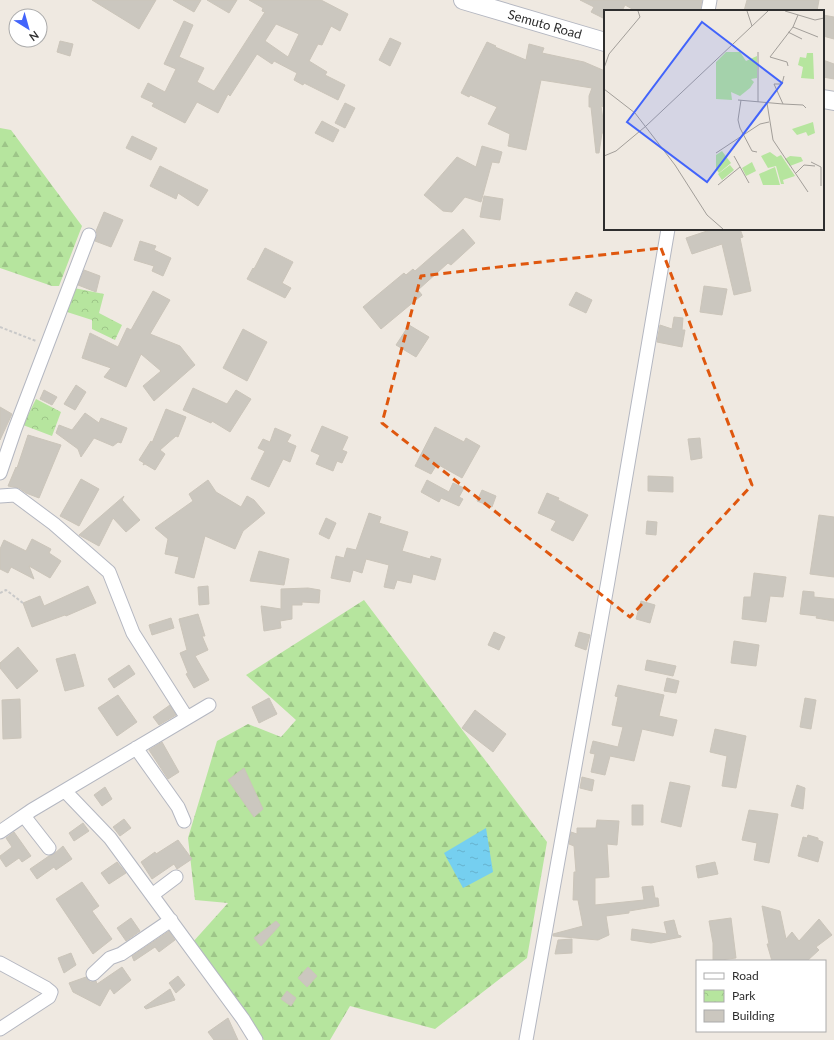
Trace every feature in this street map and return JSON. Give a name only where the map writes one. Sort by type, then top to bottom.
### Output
[{"type":"main road","name":"Semuto Road","points":[[463,0],[604,42]]},
{"type":"main road","points":[[824,99],[834,101]]},
{"type":"street","points":[[708,10],[710,0]]},
{"type":"street","points":[[526,1040],[608,581],[668,230]]},
{"type":"street","points":[[0,473],[15,429],[89,235]]},
{"type":"street","points":[[0,496],[15,495],[54,524],[109,572],[133,633],[187,718]]},
{"type":"street","points":[[1,829],[209,705]]},
{"type":"street","points":[[136,748],[178,807],[184,821]]},
{"type":"street","points":[[65,791],[110,838],[244,1019],[256,1040]]},
{"type":"street","points":[[24,816],[49,848]]},
{"type":"street","points":[[152,895],[176,877]]},
{"type":"street","points":[[93,974],[110,958],[121,954],[171,920]]},
{"type":"street","points":[[0,963],[51,992],[49,997],[0,1029]]},
{"type":"path","points":[[0,327],[43,344]]},
{"type":"path","points":[[0,593],[6,590],[23,603]]},
{"type":"highlighted area","points":[[661,248],[752,485],[630,617],[382,423],[421,276]]},
{"type":"green space","points":[[0,128],[11,130],[82,226],[59,286],[52,286],[0,268]]},
{"type":"green space","points":[[74,288],[104,294],[99,313],[122,325],[115,340],[92,329],[92,320],[67,312]]},
{"type":"green space","points":[[36,399],[61,412],[52,436],[23,425]]},
{"type":"green space","points":[[364,600],[547,842],[527,958],[435,1029],[350,1006],[330,1040],[264,1040],[231,991],[192,943],[228,903],[195,900],[188,838],[217,741],[248,724],[281,737],[296,720],[246,675]]},
{"type":"water","points":[[486,828],[493,872],[463,888],[444,853]]},
{"type":"building","points":[[92,0],[156,0],[139,29]]},
{"type":"building","points":[[173,0],[201,0],[194,12]]},
{"type":"building","points":[[207,0],[237,0],[229,13]]},
{"type":"building","points":[[249,0],[321,0],[348,14],[340,31],[331,26],[322,45],[318,44],[309,61],[327,72],[325,75],[345,85],[338,100],[304,83],[303,85],[294,80],[297,73],[274,61],[272,64],[257,54],[230,96],[228,94],[218,113],[197,102],[185,123],[152,106],[154,103],[141,97],[148,83],[165,92],[176,69],[164,64],[184,21],[193,25],[179,57],[204,68],[197,82],[214,91],[265,12],[262,11],[263,8]],"holes":[[[276,24],[299,34],[288,57],[265,41]]]},
{"type":"building","points":[[580,0],[702,0],[700,10],[634,10],[625,5],[622,10],[604,10],[604,18],[591,12],[594,7]]},
{"type":"building","points":[[747,0],[819,0],[817,10],[744,10]]},
{"type":"building","points":[[824,15],[834,17],[834,39],[824,36]]},
{"type":"building","points":[[390,38],[401,43],[390,66],[379,60]]},
{"type":"building","points":[[60,41],[73,44],[70,56],[57,52]]},
{"type":"building","points":[[487,42],[526,60],[529,44],[544,48],[542,53],[584,62],[604,71],[604,107],[601,106],[604,133],[602,133],[599,153],[596,153],[591,107],[589,107],[589,96],[592,88],[541,80],[526,150],[508,146],[510,134],[488,124],[497,107],[470,95],[469,97],[461,93]]},
{"type":"building","points":[[824,60],[834,64],[834,79],[824,77]]},
{"type":"building","points":[[345,103],[355,108],[345,128],[335,123]]},
{"type":"building","points":[[322,121],[339,130],[333,142],[315,133]]},
{"type":"building","points":[[132,136],[157,148],[151,160],[126,148]]},
{"type":"building","points":[[482,146],[502,152],[499,163],[492,162],[481,202],[465,197],[452,212],[443,211],[424,195],[457,157],[476,167]]},
{"type":"building","points":[[160,166],[208,190],[198,206],[178,193],[176,199],[150,186]]},
{"type":"building","points":[[484,196],[503,199],[500,220],[480,217]]},
{"type":"building","points":[[104,212],[123,220],[111,247],[95,241],[97,234],[96,231]]},
{"type":"building","points":[[463,229],[475,243],[451,265],[448,263],[418,290],[422,295],[381,329],[363,307],[404,273],[406,275],[413,269],[415,271]]},
{"type":"building","points":[[710,230],[740,230],[743,237],[740,238],[751,291],[734,295],[722,244],[692,254],[686,238]]},
{"type":"building","points":[[140,241],[156,246],[154,250],[171,258],[163,276],[152,271],[154,266],[134,260]]},
{"type":"building","points":[[265,248],[293,262],[282,283],[291,288],[285,298],[247,279]]},
{"type":"building","points":[[84,270],[100,276],[96,292],[78,285]]},
{"type":"building","points":[[704,286],[727,289],[722,315],[700,312]]},
{"type":"building","points":[[153,291],[170,300],[150,334],[180,346],[195,365],[154,401],[143,386],[161,371],[141,354],[126,387],[104,377],[111,368],[82,358],[90,333],[118,347],[127,328],[131,330]]},
{"type":"building","points":[[576,292],[592,300],[586,313],[569,305]]},
{"type":"building","points":[[674,317],[683,318],[682,330],[685,330],[682,347],[657,342],[660,325],[672,329]]},
{"type":"building","points":[[409,325],[429,337],[416,357],[396,345]]},
{"type":"building","points":[[243,329],[267,342],[247,381],[223,368]]},
{"type":"building","points":[[76,385],[86,392],[75,410],[64,404]]},
{"type":"building","points":[[193,388],[227,404],[236,390],[251,399],[230,432],[212,421],[211,423],[183,410]]},
{"type":"building","points":[[44,390],[57,397],[52,405],[40,399]]},
{"type":"building","points":[[0,407],[12,414],[0,440]]},
{"type":"building","points":[[166,409],[186,417],[178,437],[176,436],[160,450],[165,454],[155,470],[145,464],[143,465],[144,463],[139,460],[151,441],[152,443]]},
{"type":"building","points":[[85,413],[99,423],[101,418],[127,428],[121,443],[118,442],[113,446],[94,438],[81,457],[78,449],[56,433],[59,425],[72,430]]},
{"type":"building","points":[[322,426],[348,437],[342,450],[347,452],[342,463],[337,461],[333,471],[316,464],[320,455],[311,451]]},
{"type":"building","points":[[435,427],[464,442],[466,438],[480,446],[462,478],[437,464],[431,474],[415,466]]},
{"type":"building","points":[[275,428],[291,435],[287,442],[296,446],[290,462],[283,459],[269,487],[251,479],[265,451],[258,448],[263,439],[270,442]]},
{"type":"building","points":[[28,435],[61,445],[39,498],[26,493],[19,488],[8,486],[16,467],[17,468]]},
{"type":"building","points":[[700,438],[702,458],[691,460],[688,439]]},
{"type":"building","points":[[648,476],[673,477],[673,492],[648,491]]},
{"type":"building","points":[[81,479],[99,489],[79,526],[60,516]]},
{"type":"building","points":[[208,480],[216,492],[241,507],[247,496],[254,500],[265,513],[243,531],[235,549],[205,536],[194,578],[175,573],[179,557],[165,554],[168,539],[155,528],[193,501],[189,494]]},
{"type":"building","points":[[427,480],[449,492],[453,483],[464,488],[459,497],[463,499],[459,506],[441,498],[439,502],[421,492]]},
{"type":"building","points":[[482,490],[496,496],[492,507],[477,501]]},
{"type":"building","points":[[547,493],[559,498],[558,500],[588,515],[573,541],[551,530],[556,521],[538,513]]},
{"type":"building","points":[[124,496],[122,500],[140,520],[126,532],[113,518],[99,546],[79,535]]},
{"type":"building","points":[[369,513],[381,517],[379,523],[408,532],[402,551],[430,559],[431,556],[441,559],[435,580],[413,574],[411,583],[397,580],[394,589],[384,587],[389,565],[366,559],[362,573],[353,570],[350,582],[331,578],[336,556],[344,558],[347,548],[356,550]]},
{"type":"building","points":[[819,515],[834,517],[834,577],[810,574]]},
{"type":"building","points":[[326,518],[336,523],[329,539],[319,534]]},
{"type":"building","points":[[647,521],[657,522],[656,535],[646,534]]},
{"type":"building","points":[[32,539],[51,549],[49,553],[61,561],[50,578],[29,566],[34,579],[11,567],[8,573],[0,569],[0,549],[4,540],[26,551]]},
{"type":"building","points":[[259,551],[289,559],[284,585],[250,581]]},
{"type":"building","points":[[754,573],[786,577],[783,597],[770,596],[766,622],[742,619],[744,597],[751,597]]},
{"type":"building","points":[[88,586],[96,603],[66,616],[65,615],[32,627],[23,603],[40,596],[44,606]]},
{"type":"building","points":[[208,586],[209,604],[199,605],[198,587]]},
{"type":"building","points":[[308,588],[320,590],[319,603],[302,602],[302,605],[292,605],[292,619],[280,621],[281,628],[264,631],[261,606],[281,609],[281,589]]},
{"type":"building","points":[[803,591],[814,592],[814,597],[834,599],[834,621],[816,618],[817,616],[800,614]]},
{"type":"building","points":[[641,601],[655,605],[650,623],[636,619]]},
{"type":"building","points":[[198,614],[205,636],[202,636],[208,650],[195,656],[209,680],[194,688],[186,674],[188,673],[180,653],[187,650],[179,619]]},
{"type":"building","points":[[171,618],[174,628],[152,635],[149,625]]},
{"type":"building","points":[[494,632],[505,637],[499,650],[488,645]]},
{"type":"building","points":[[579,632],[590,635],[586,650],[575,646]]},
{"type":"building","points":[[734,641],[759,645],[756,666],[731,663]]},
{"type":"building","points":[[18,647],[38,671],[17,689],[0,668],[0,663]]},
{"type":"building","points":[[75,654],[84,686],[65,691],[56,659]]},
{"type":"building","points":[[647,660],[676,666],[673,676],[645,670]]},
{"type":"building","points":[[129,665],[135,674],[114,688],[108,679]]},
{"type":"building","points":[[667,678],[679,681],[676,693],[664,691]]},
{"type":"building","points":[[618,685],[664,695],[659,716],[677,720],[673,736],[642,729],[634,761],[610,756],[605,775],[591,772],[595,754],[590,753],[593,741],[618,747],[623,727],[612,725],[618,697],[615,696]]},
{"type":"building","points":[[118,695],[137,722],[117,736],[98,708]]},
{"type":"building","points":[[269,698],[277,714],[259,723],[252,707]]},
{"type":"building","points":[[805,698],[816,700],[811,729],[800,727]]},
{"type":"building","points":[[20,699],[21,738],[3,739],[2,700]]},
{"type":"building","points":[[170,705],[176,715],[159,725],[153,717]]},
{"type":"building","points":[[475,710],[506,734],[493,752],[462,728]]},
{"type":"building","points":[[715,729],[746,736],[736,788],[722,786],[727,756],[710,752]]},
{"type":"building","points":[[162,742],[179,772],[168,779],[149,750]]},
{"type":"building","points":[[244,768],[263,809],[254,817],[228,780]]},
{"type":"building","points":[[582,777],[594,780],[592,791],[580,788]]},
{"type":"building","points":[[670,782],[690,786],[681,827],[661,822]]},
{"type":"building","points":[[797,785],[805,788],[803,809],[791,806]]},
{"type":"building","points":[[105,787],[112,799],[102,806],[94,795]]},
{"type":"building","points":[[632,805],[643,805],[643,825],[632,825]]},
{"type":"building","points":[[749,810],[778,814],[769,863],[754,860],[757,843],[742,840]]},
{"type":"building","points":[[124,819],[131,828],[120,836],[113,827]]},
{"type":"building","points":[[597,820],[619,821],[617,845],[607,844],[609,877],[595,878],[595,905],[644,900],[642,887],[653,886],[655,898],[658,898],[659,906],[629,911],[629,913],[606,916],[609,935],[598,940],[553,936],[553,934],[583,926],[578,900],[573,900],[574,872],[576,872],[574,846],[569,844],[571,832],[577,834],[577,828],[596,828]]},
{"type":"building","points":[[83,823],[89,831],[74,841],[69,833]]},
{"type":"building","points":[[14,832],[31,856],[22,862],[19,858],[6,867],[0,856],[12,847],[6,838]]},
{"type":"building","points":[[808,835],[818,838],[818,840],[823,842],[818,862],[798,856],[803,837],[807,838]]},
{"type":"building","points":[[178,840],[192,859],[177,869],[174,864],[152,879],[141,862],[155,852],[156,854]]},
{"type":"building","points":[[63,846],[72,859],[56,870],[54,867],[37,879],[30,869],[54,854]]},
{"type":"building","points":[[117,862],[126,873],[109,884],[101,873]]},
{"type":"building","points":[[715,862],[718,874],[698,878],[696,866]]},
{"type":"building","points":[[82,882],[99,906],[92,911],[112,939],[93,954],[56,899]]},
{"type":"building","points":[[762,906],[780,911],[786,939],[792,932],[799,941],[819,919],[832,935],[816,947],[819,950],[808,960],[772,960],[767,944],[769,944]]},
{"type":"building","points":[[131,918],[140,931],[126,941],[117,928]]},
{"type":"building","points":[[731,918],[736,958],[713,960],[713,943],[709,921]]},
{"type":"building","points":[[674,920],[678,935],[681,937],[651,943],[631,940],[632,929],[667,934],[664,922]]},
{"type":"building","points":[[276,921],[280,925],[261,946],[254,938]]},
{"type":"building","points":[[169,931],[175,940],[159,952],[155,947],[134,961],[132,956]]},
{"type":"building","points":[[572,939],[572,953],[555,954],[558,940]]},
{"type":"building","points":[[71,953],[76,965],[64,973],[58,958]]},
{"type":"building","points":[[122,967],[131,980],[114,994],[110,988],[100,1006],[73,992],[69,983],[86,977],[90,982],[96,981],[97,984]]},
{"type":"building","points":[[308,967],[317,976],[307,987],[298,978]]},
{"type":"building","points":[[178,976],[185,985],[176,993],[169,983]]},
{"type":"building","points":[[170,989],[175,1000],[146,1009],[144,1007]]},
{"type":"building","points":[[287,991],[296,998],[291,1006],[281,999]]},
{"type":"building","points":[[228,1018],[238,1040],[214,1040],[208,1032]]}]
